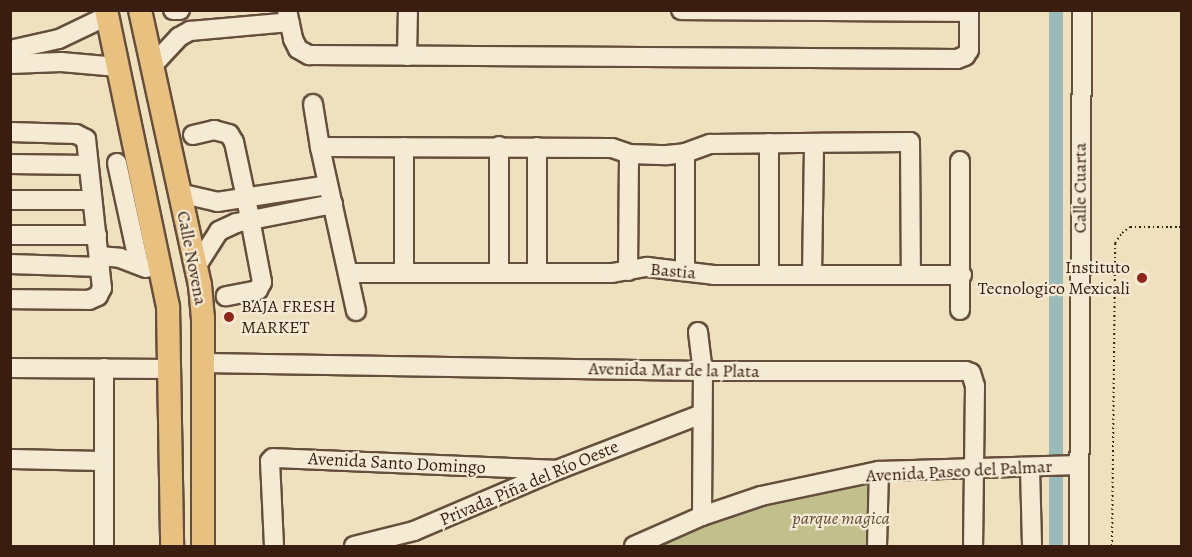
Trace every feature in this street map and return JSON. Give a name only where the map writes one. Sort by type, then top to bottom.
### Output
[{"type":"main road","name":"Calle Novena","points":[[140,10],[195,267],[203,318],[203,546]]},
{"type":"main road","name":"Calle Novena","points":[[106,13],[168,307],[172,546]]},
{"type":"street","points":[[173,10],[180,10]]},
{"type":"street","points":[[407,56],[408,10]]},
{"type":"street","points":[[152,66],[179,38],[210,19],[289,16],[298,49],[309,55],[957,59],[965,56],[969,50],[969,11],[681,10]]},
{"type":"street","name":"Calle Cuarta","points":[[1078,546],[1073,466],[1082,10]]},
{"type":"street","points":[[10,64],[35,54],[106,13]]},
{"type":"street","points":[[10,50],[118,67]]},
{"type":"street","points":[[313,104],[320,147],[356,311]]},
{"type":"street","points":[[193,135],[214,130],[230,134],[234,142],[246,198],[262,282],[258,290],[226,297]]},
{"type":"street","points":[[10,132],[82,135],[88,144],[102,288],[98,297],[89,300],[10,299]]},
{"type":"street","points":[[10,164],[89,172],[105,176],[134,142]]},
{"type":"street","points":[[320,147],[612,148],[629,154],[685,153],[710,144],[910,142],[911,275]]},
{"type":"street","points":[[769,143],[769,275]]},
{"type":"street","points":[[812,275],[814,143]]},
{"type":"street","points":[[499,146],[499,273]]},
{"type":"street","points":[[404,147],[404,273]]},
{"type":"street","points":[[537,147],[537,273]]},
{"type":"street","points":[[685,153],[685,271]]},
{"type":"street","points":[[628,271],[629,154]]},
{"type":"street","points":[[960,161],[962,275],[960,310]]},
{"type":"street","points":[[117,163],[139,265]]},
{"type":"street","points":[[179,193],[217,202],[328,185]]},
{"type":"street","points":[[10,200],[92,200]]},
{"type":"street","points":[[195,267],[219,231],[250,220],[333,204]]},
{"type":"street","points":[[10,235],[97,235]]},
{"type":"street","points":[[10,264],[99,261],[120,258],[162,275]]},
{"type":"street","name":"Bastia","points":[[349,273],[537,273],[628,271],[647,267],[714,275],[962,275]]},
{"type":"street","points":[[698,332],[703,371],[702,516]]},
{"type":"street","name":"Avenida Mar de la Plata","points":[[203,363],[703,371],[966,371],[971,373],[975,386],[972,468],[973,546]]},
{"type":"street","points":[[10,368],[170,369]]},
{"type":"street","points":[[104,368],[104,546]]},
{"type":"street","name":"Privada Piña del Río Oeste","points":[[354,546],[417,539],[556,470],[702,414]]},
{"type":"street","name":"Avenida Santo Domingo","points":[[274,546],[270,461],[273,458],[556,470]]},
{"type":"street","points":[[10,459],[103,460]]},
{"type":"street","name":"Avenida Paseo del Palmar","points":[[634,546],[702,516],[761,496],[879,471],[1073,466]]},
{"type":"street","points":[[1032,546],[1034,468]]},
{"type":"street","points":[[877,546],[879,471]]},
{"type":"path","points":[[1112,546],[1115,243],[1130,226],[1182,227]]},
{"type":"green space","name":"parque magica","points":[[870,484],[869,546],[649,546],[753,505]]},
{"type":"waterway","points":[[1056,10],[1056,546]]},
{"type":"place","name":"Instituto Tecnologico Mexicali","points":[[1142,278]]},
{"type":"place","name":"BAJA FRESH MARKET","points":[[229,317]]}]
